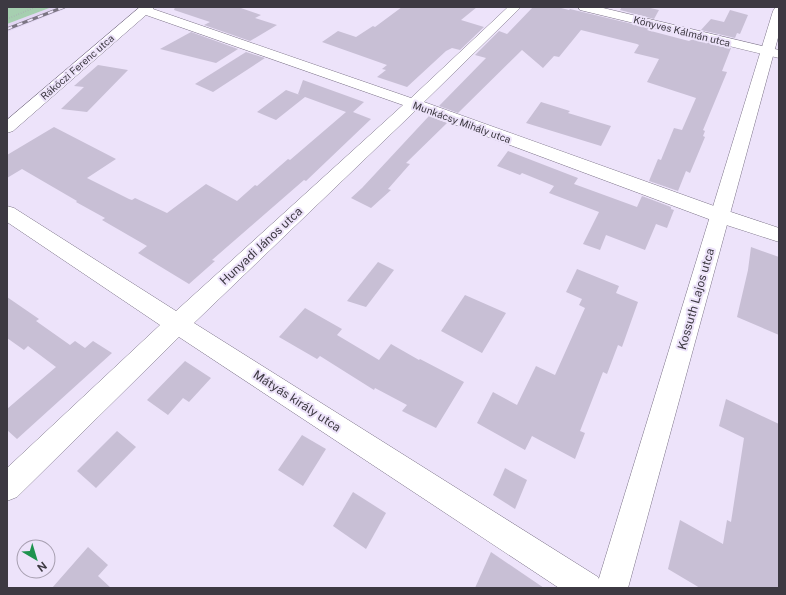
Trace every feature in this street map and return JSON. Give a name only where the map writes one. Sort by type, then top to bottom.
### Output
[{"type":"street","name":"Hunyadi János utca","points":[[7,487],[177,324],[414,104],[515,7]]},
{"type":"street","name":"Könyves Kálmán utca","points":[[584,7],[772,53]]},
{"type":"street","name":"Munkácsy Mihály utca","points":[[146,9],[414,104],[721,216],[779,235]]},
{"type":"street","name":"Rákóczi Ferenc utca","points":[[7,128],[146,9]]},
{"type":"street","name":"Kossuth Lajos utca","points":[[612,588],[721,216],[772,53],[779,11]]},
{"type":"street","name":"Mátyás király utca","points":[[7,213],[587,588]]},
{"type":"path","points":[[7,19],[36,7]]},
{"type":"shaded area","points":[[52,7],[70,7],[7,32],[7,24]]},
{"type":"green space","points":[[7,7],[52,7],[7,24]]},
{"type":"building","points":[[175,7],[238,7],[261,15],[255,18],[277,25],[250,41],[204,25],[210,22],[174,10]]},
{"type":"building","points":[[402,7],[477,7],[461,20],[484,27],[460,50],[452,48],[446,51],[407,87],[377,77],[386,70],[382,69],[387,65],[322,42],[338,31],[356,37],[373,26],[375,27]]},
{"type":"building","points":[[533,7],[557,7],[570,9],[649,28],[647,30],[689,41],[693,39],[731,48],[722,71],[727,72],[703,130],[705,131],[703,136],[705,137],[690,173],[686,171],[678,191],[649,181],[658,159],[661,160],[674,128],[682,130],[696,98],[647,82],[659,59],[634,53],[639,45],[637,44],[581,30],[559,57],[554,56],[543,68],[522,50],[458,113],[439,106],[486,58],[475,55],[499,31],[507,34]]},
{"type":"building","points":[[622,7],[646,7],[659,10],[654,19],[620,10]]},
{"type":"building","points":[[730,10],[748,15],[740,34],[737,33],[735,38],[701,30],[711,19],[724,22]]},
{"type":"building","points":[[191,32],[238,49],[216,63],[160,49]]},
{"type":"building","points":[[246,52],[265,58],[213,92],[195,84]]},
{"type":"building","points":[[98,65],[128,70],[87,112],[61,109],[84,87],[74,86]]},
{"type":"building","points":[[303,80],[364,102],[353,112],[371,119],[306,181],[304,180],[212,260],[215,261],[189,284],[138,253],[147,246],[102,220],[105,218],[76,202],[77,201],[22,169],[7,178],[7,155],[54,127],[116,159],[87,178],[129,199],[132,200],[135,198],[167,213],[206,184],[237,201],[288,159],[290,160],[346,112],[305,97],[276,120],[257,112],[286,90],[300,95],[298,94]]},
{"type":"building","points":[[541,102],[570,111],[568,113],[611,126],[601,146],[526,123]]},
{"type":"building","points":[[429,116],[447,123],[406,163],[410,164],[388,189],[391,190],[371,208],[351,198],[362,188]]},
{"type":"building","points":[[508,151],[578,178],[574,184],[637,207],[642,196],[671,207],[671,209],[674,210],[667,228],[656,224],[645,250],[606,235],[600,250],[583,244],[599,212],[549,193],[554,186],[522,173],[520,175],[497,166]]},
{"type":"building","points":[[751,247],[779,257],[779,335],[737,317],[748,270]]},
{"type":"building","points":[[378,262],[394,270],[366,307],[347,301]]},
{"type":"building","points":[[577,269],[619,286],[616,293],[638,302],[622,347],[618,345],[607,374],[603,372],[580,431],[585,433],[575,459],[532,436],[525,450],[477,423],[493,392],[517,405],[536,366],[555,375],[585,308],[579,305],[582,299],[566,292]]},
{"type":"building","points":[[465,295],[506,313],[482,353],[441,331]]},
{"type":"building","points":[[7,297],[39,319],[36,321],[70,345],[75,341],[85,348],[93,341],[112,353],[17,439],[7,430],[7,409],[56,367],[28,346],[24,350],[7,338]]},
{"type":"building","points":[[305,308],[342,329],[337,335],[379,360],[391,344],[419,360],[420,359],[464,382],[436,428],[402,411],[407,405],[375,388],[374,390],[320,356],[317,359],[279,337]]},
{"type":"building","points":[[185,361],[211,378],[189,402],[183,398],[168,415],[147,400]]},
{"type":"building","points":[[726,399],[779,424],[779,588],[700,588],[668,569],[680,520],[723,544],[727,520],[731,522],[744,438],[719,426]]},
{"type":"building","points":[[117,431],[136,447],[96,488],[77,471]]},
{"type":"building","points":[[302,435],[326,449],[303,486],[278,470]]},
{"type":"building","points":[[505,468],[527,480],[515,509],[493,495]]},
{"type":"building","points":[[353,492],[386,513],[366,549],[333,526]]},
{"type":"building","points":[[88,547],[108,565],[98,576],[111,588],[52,588]]},
{"type":"building","points":[[491,552],[544,588],[475,588]]},
{"type":"railway","points":[[7,29],[64,7]]}]
